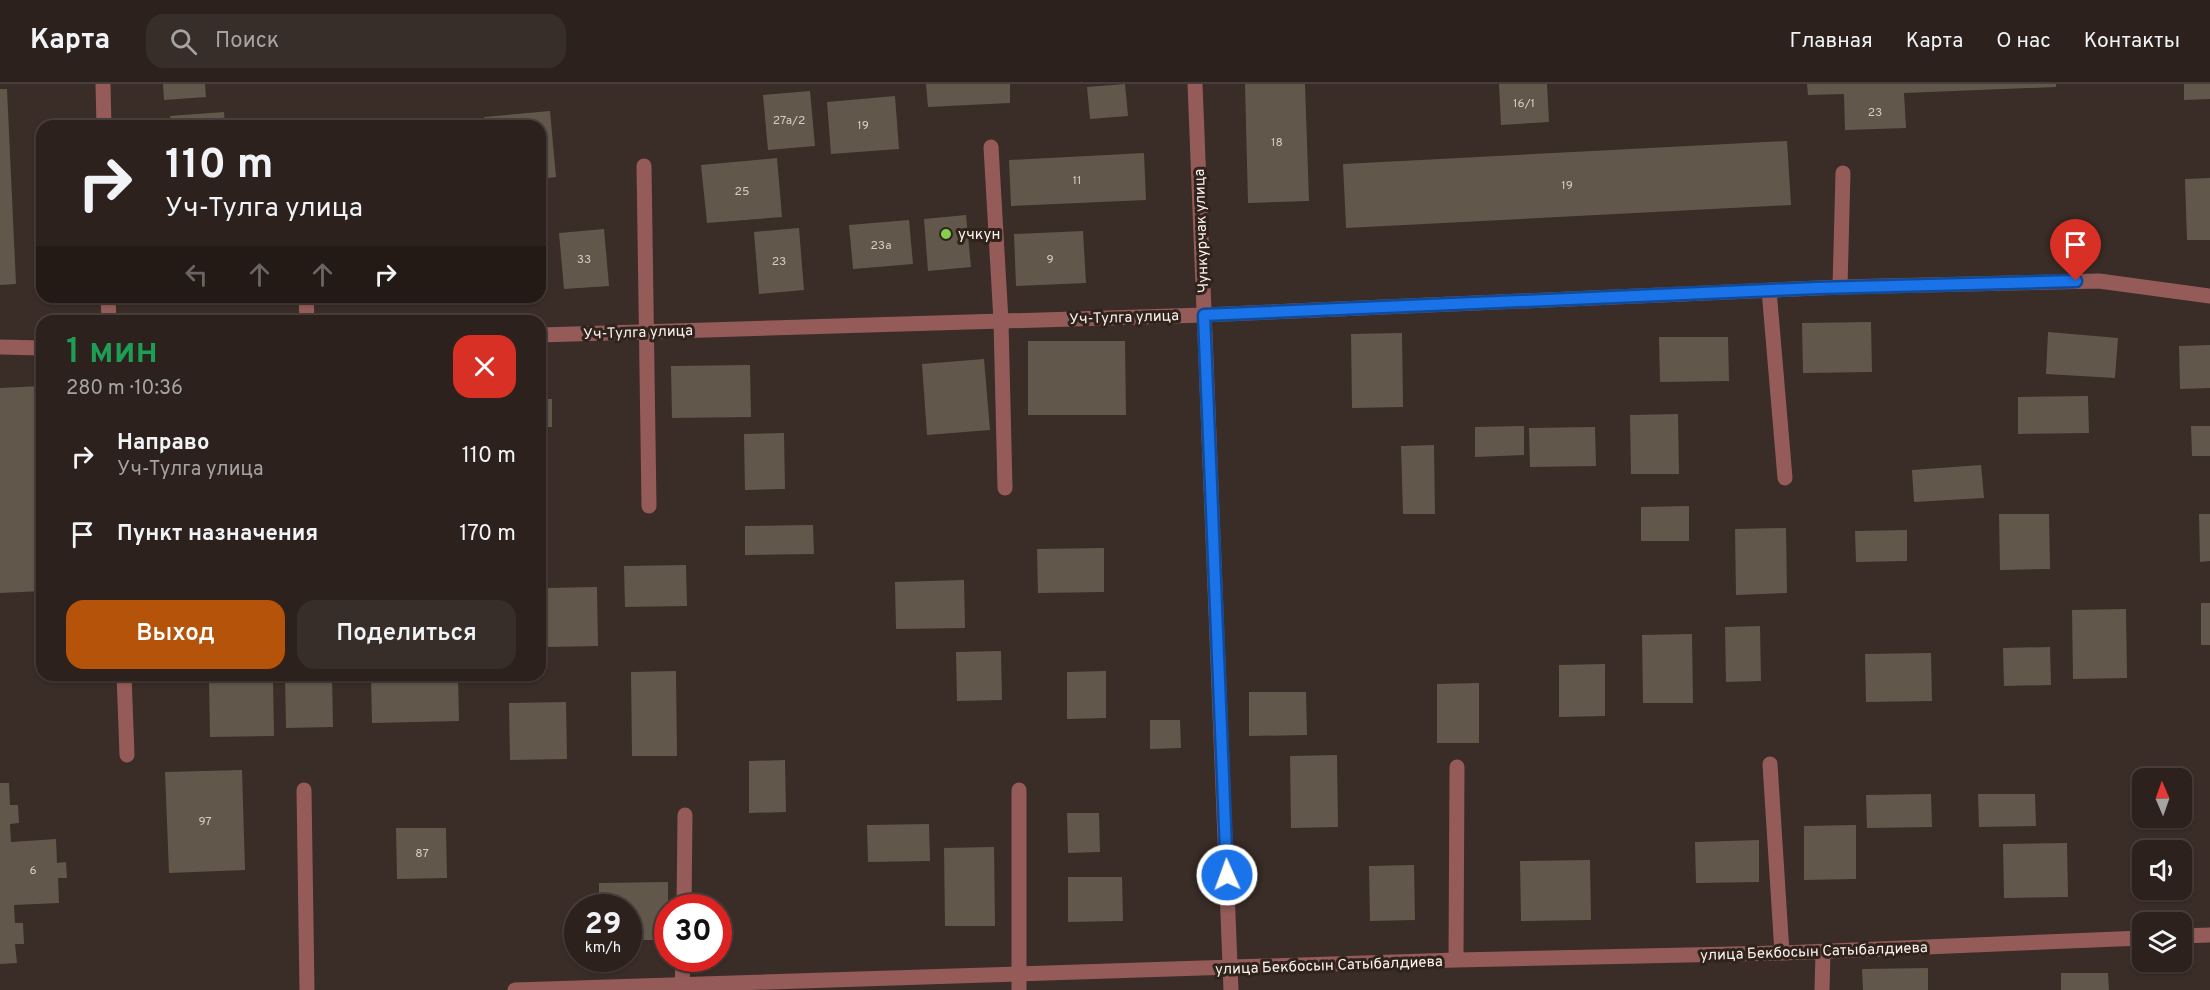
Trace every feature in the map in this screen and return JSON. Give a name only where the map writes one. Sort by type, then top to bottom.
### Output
[{"type":"street","points":[[104,84],[104,120]]},
{"type":"street","name":"Чункурчак улица","points":[[1195,84],[1231,990]]},
{"type":"street","points":[[991,147],[1001,321],[1005,488]]},
{"type":"street","points":[[644,166],[649,506]]},
{"type":"street","points":[[1840,287],[1843,173]]},
{"type":"street","name":"Уч-Тулга улица","points":[[546,335],[1204,315],[1840,287],[2100,281],[2210,296]]},
{"type":"street","points":[[1769,290],[1785,478]]},
{"type":"street","points":[[0,347],[36,348]]},
{"type":"street","points":[[123,681],[127,755]]},
{"type":"street","points":[[1770,764],[1782,953]]},
{"type":"street","points":[[1456,960],[1457,767]]},
{"type":"street","points":[[1018,789],[1019,982]]},
{"type":"street","points":[[304,790],[307,990]]},
{"type":"street","points":[[684,894],[685,814]]},
{"type":"street","points":[[2192,936],[2210,935]]},
{"type":"street","name":"улица Бекбосын Сатыбалдиева","points":[[515,990],[1019,982],[1231,968],[1456,960],[1822,952],[2132,938]]},
{"type":"street","points":[[1822,952],[1822,990]]},
{"type":"street","points":[[682,988],[683,972]]},
{"type":"building","points":[[163,84],[205,84],[206,97],[164,100]]},
{"type":"building","points":[[926,84],[1010,84],[1010,103],[928,107]]},
{"type":"building","points":[[1125,84],[1128,116],[1090,119],[1087,87]]},
{"type":"building","points":[[1245,84],[1305,84],[1309,201],[1248,203]]},
{"type":"building","points":[[1499,84],[1547,84],[1549,122],[1501,125]]},
{"type":"building","points":[[1807,84],[2056,84],[2056,87],[1904,93],[1906,128],[1845,130],[1844,94],[1808,95]]},
{"type":"building","points":[[2184,84],[2210,84],[2210,99],[2184,100]]},
{"type":"building","points":[[0,89],[7,89],[16,284],[0,285]]},
{"type":"building","points":[[810,91],[815,146],[768,150],[763,95]]},
{"type":"building","points":[[895,96],[899,149],[831,154],[827,102]]},
{"type":"building","points":[[550,111],[556,177],[546,178],[546,120],[484,120],[484,117]]},
{"type":"building","points":[[224,112],[225,120],[170,120],[170,116]]},
{"type":"building","points":[[1787,141],[1791,205],[1346,228],[1343,164]]},
{"type":"building","points":[[1144,153],[1146,200],[1011,206],[1009,160]]},
{"type":"building","points":[[777,158],[782,217],[707,223],[701,165]]},
{"type":"building","points":[[2210,178],[2210,240],[2187,240],[2185,179]]},
{"type":"building","points":[[966,215],[971,267],[928,271],[924,219]]},
{"type":"building","points":[[909,220],[913,264],[853,269],[849,225]]},
{"type":"building","points":[[799,228],[804,290],[759,294],[754,232]]},
{"type":"building","points":[[604,229],[609,286],[564,289],[559,233]]},
{"type":"building","points":[[1083,231],[1086,283],[1016,286],[1014,234]]},
{"type":"building","points":[[1871,322],[1872,372],[1803,373],[1802,323]]},
{"type":"building","points":[[2048,332],[2118,338],[2115,378],[2046,374]]},
{"type":"building","points":[[1402,333],[1403,407],[1352,408],[1351,334]]},
{"type":"building","points":[[1659,337],[1728,337],[1729,381],[1660,382]]},
{"type":"building","points":[[1028,341],[1125,341],[1126,415],[1028,415]]},
{"type":"building","points":[[2210,345],[2210,388],[2180,389],[2179,346]]},
{"type":"building","points":[[984,359],[990,430],[927,435],[922,364]]},
{"type":"building","points":[[750,365],[751,417],[672,418],[671,366]]},
{"type":"building","points":[[36,386],[36,591],[0,593],[0,388]]},
{"type":"building","points":[[2088,396],[2089,433],[2018,434],[2018,397]]},
{"type":"building","points":[[546,399],[552,399],[552,427],[546,427]]},
{"type":"building","points":[[1678,414],[1679,474],[1631,474],[1630,415]]},
{"type":"building","points":[[1524,426],[1524,455],[1475,457],[1475,427]]},
{"type":"building","points":[[2191,426],[2210,426],[2210,456],[2192,456]]},
{"type":"building","points":[[1595,427],[1596,466],[1530,467],[1529,428]]},
{"type":"building","points":[[784,433],[785,489],[745,490],[744,434]]},
{"type":"building","points":[[1434,445],[1435,514],[1403,514],[1401,446]]},
{"type":"building","points":[[1981,465],[1984,498],[1914,502],[1912,470]]},
{"type":"building","points":[[1689,506],[1689,541],[1641,541],[1641,507]]},
{"type":"building","points":[[1999,514],[2049,514],[2050,569],[2000,570]]},
{"type":"building","points":[[2199,514],[2210,514],[2210,561],[2200,562]]},
{"type":"building","points":[[813,525],[814,554],[745,555],[745,526]]},
{"type":"building","points":[[1786,528],[1787,593],[1736,595],[1735,529]]},
{"type":"building","points":[[1907,530],[1907,561],[1856,562],[1855,531]]},
{"type":"building","points":[[1104,548],[1104,592],[1038,593],[1037,549]]},
{"type":"building","points":[[686,565],[687,606],[625,607],[624,566]]},
{"type":"building","points":[[964,580],[965,628],[896,629],[895,582]]},
{"type":"building","points":[[597,587],[598,646],[548,647],[547,588]]},
{"type":"building","points":[[2201,603],[2210,603],[2210,645],[2201,645]]},
{"type":"building","points":[[2126,609],[2127,678],[2073,679],[2072,610]]},
{"type":"building","points":[[1760,626],[1761,681],[1726,682],[1725,627]]},
{"type":"building","points":[[1692,634],[1693,703],[1643,703],[1642,635]]},
{"type":"building","points":[[2050,647],[2051,685],[2004,686],[2003,648]]},
{"type":"building","points":[[1001,651],[1002,700],[957,701],[956,652]]},
{"type":"building","points":[[1931,653],[1932,701],[1866,702],[1865,654]]},
{"type":"building","points":[[1605,664],[1605,716],[1559,717],[1559,665]]},
{"type":"building","points":[[676,671],[677,756],[632,756],[631,672]]},
{"type":"building","points":[[1106,671],[1106,718],[1067,719],[1067,672]]},
{"type":"building","points":[[209,681],[273,681],[274,736],[210,737]]},
{"type":"building","points":[[285,681],[332,681],[333,727],[286,728]]},
{"type":"building","points":[[371,681],[458,681],[459,721],[372,723]]},
{"type":"building","points":[[1479,683],[1479,743],[1437,743],[1437,684]]},
{"type":"building","points":[[1249,692],[1306,692],[1307,735],[1249,736]]},
{"type":"building","points":[[566,702],[567,759],[510,760],[509,703]]},
{"type":"building","points":[[1150,720],[1180,720],[1181,748],[1150,749]]},
{"type":"building","points":[[1337,755],[1338,827],[1291,828],[1290,756]]},
{"type":"building","points":[[785,760],[786,812],[749,813],[749,761]]},
{"type":"building","points":[[242,770],[245,870],[169,873],[165,772]]},
{"type":"building","points":[[0,783],[9,783],[10,805],[18,805],[19,823],[10,824],[11,842],[56,839],[57,863],[66,862],[67,878],[58,878],[59,903],[14,905],[15,923],[23,923],[24,944],[15,944],[17,963],[0,964]]},
{"type":"building","points":[[1931,794],[1932,827],[1867,828],[1866,795]]},
{"type":"building","points":[[1978,794],[2035,794],[2036,826],[1979,827]]},
{"type":"building","points":[[1067,813],[1099,813],[1100,852],[1068,853]]},
{"type":"building","points":[[929,824],[930,861],[868,862],[867,825]]},
{"type":"building","points":[[1856,825],[1856,879],[1804,880],[1804,826]]},
{"type":"building","points":[[396,828],[446,828],[447,878],[397,879]]},
{"type":"building","points":[[1759,840],[1759,882],[1696,883],[1695,842]]},
{"type":"building","points":[[2067,843],[2068,897],[2004,898],[2003,844]]},
{"type":"building","points":[[994,847],[995,926],[945,926],[944,848]]},
{"type":"building","points":[[1590,860],[1591,920],[1521,921],[1520,861]]},
{"type":"building","points":[[1414,865],[1415,920],[1370,921],[1369,866]]},
{"type":"building","points":[[1068,877],[1122,877],[1123,921],[1068,922]]},
{"type":"building","points":[[668,882],[668,894],[654,894],[654,940],[642,940],[642,894],[599,894],[599,883]]},
{"type":"building","points":[[1928,968],[1928,990],[1863,990],[1862,969]]},
{"type":"building","points":[[2061,973],[2108,973],[2109,990],[2061,990]]},
{"type":"place","name":"учкун","points":[[946,234]]},
{"type":"route","points":[[1227,875],[1204,315],[1817,288],[2076,281]]}]
